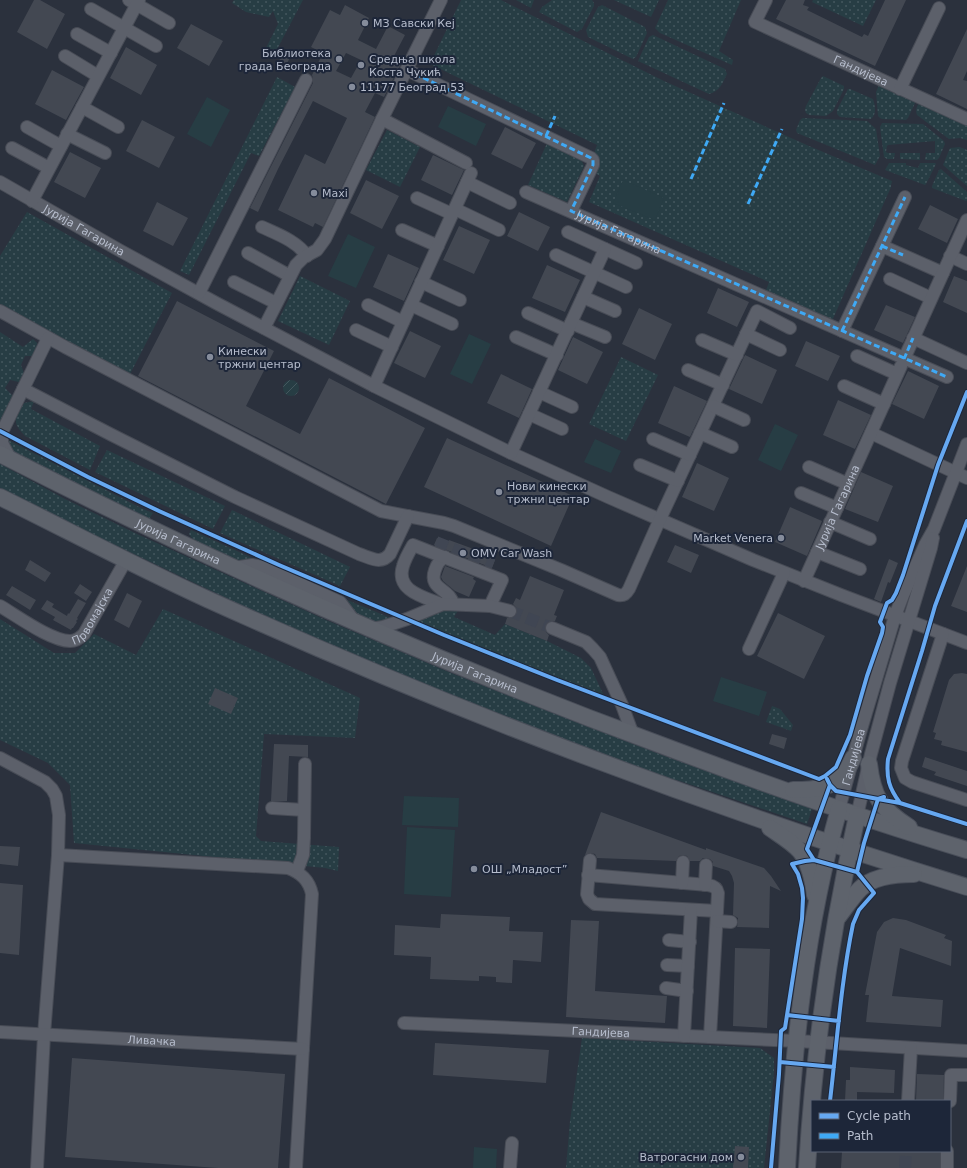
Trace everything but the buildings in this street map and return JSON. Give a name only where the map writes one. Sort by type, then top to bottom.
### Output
[{"type":"main road","name":"Јурија Гагарина","points":[[5,457],[93,501],[234,568],[371,629],[480,675],[633,735],[783,790],[857,816],[967,850]]},
{"type":"main road","points":[[0,497],[205,598],[410,687],[495,722],[756,818],[849,850],[967,887]]},
{"type":"main road","points":[[783,790],[815,789],[830,785],[847,770],[853,758]]},
{"type":"main road","points":[[869,764],[872,786],[878,799],[886,810],[899,820],[933,840]]},
{"type":"main road","name":"Гандијева","points":[[787,1168],[797,1041],[808,952],[824,863],[839,809]]},
{"type":"main road","name":"Гандијева","points":[[812,1100],[818,1042],[837,919],[845,869],[857,816]]},
{"type":"main road","points":[[756,818],[786,839],[800,851],[806,860],[812,880],[817,907]]},
{"type":"main road","points":[[837,919],[866,884],[889,876],[902,874],[926,874]]},
{"type":"main road","name":"Гандијева","points":[[807,1168],[811,1110]]},
{"type":"street","points":[[264,328],[296,266],[302,259],[317,250],[325,239],[441,0]]},
{"type":"street","name":"Гандијева","points":[[766,0],[755,22],[967,119]]},
{"type":"street","points":[[135,1],[169,23]]},
{"type":"street","name":"Јурија Гагарина","points":[[32,201],[124,28],[135,1]]},
{"type":"street","points":[[900,88],[939,8]]},
{"type":"street","points":[[91,9],[156,46]]},
{"type":"street","points":[[77,34],[111,53]]},
{"type":"street","points":[[65,56],[98,76]]},
{"type":"street","name":"Јурија Гагарина","points":[[406,70],[591,158],[593,160],[593,165],[571,211],[842,331],[900,366],[947,377]]},
{"type":"street","points":[[199,293],[306,80]]},
{"type":"street","points":[[82,107],[118,127]]},
{"type":"street","points":[[382,119],[468,173],[510,203]]},
{"type":"street","points":[[27,127],[61,146]]},
{"type":"street","points":[[67,134],[106,154]]},
{"type":"street","points":[[12,148],[49,168]]},
{"type":"street","points":[[374,386],[454,211],[468,173]]},
{"type":"street","name":"Јурија Гагарина","points":[[0,182],[264,328],[374,386],[511,453],[608,497],[784,573],[967,643]]},
{"type":"street","points":[[526,192],[571,211]]},
{"type":"street","points":[[842,331],[905,197]]},
{"type":"street","points":[[417,198],[454,211],[499,230]]},
{"type":"street","points":[[262,226],[303,249],[307,256]]},
{"type":"street","name":"Јурија Гагарина","points":[[804,581],[950,256],[965,227]]},
{"type":"street","points":[[402,230],[438,246]]},
{"type":"street","points":[[568,232],[636,263]]},
{"type":"street","points":[[882,246],[943,273]]},
{"type":"street","name":"Јурија Гагарина","points":[[511,453],[605,249]]},
{"type":"street","points":[[248,253],[290,276]]},
{"type":"street","points":[[556,255],[626,287]]},
{"type":"street","points":[[950,256],[967,264]]},
{"type":"street","points":[[890,279],[931,298]]},
{"type":"street","points":[[234,282],[276,303]]},
{"type":"street","points":[[421,282],[460,300]]},
{"type":"street","points":[[583,297],[615,311]]},
{"type":"street","points":[[368,305],[403,322]]},
{"type":"street","points":[[411,305],[452,324]]},
{"type":"street","points":[[0,311],[48,338],[381,511],[454,526],[618,595],[625,594],[629,589],[660,519],[757,312],[790,328]]},
{"type":"street","points":[[528,313],[605,337]]},
{"type":"street","points":[[356,330],[392,347]]},
{"type":"street","points":[[746,334],[780,350]]},
{"type":"street","points":[[516,337],[556,355]]},
{"type":"street","points":[[5,457],[1,432],[48,338]]},
{"type":"street","points":[[913,338],[967,363]]},
{"type":"street","points":[[702,340],[737,355]]},
{"type":"street","points":[[857,356],[900,366]]},
{"type":"street","points":[[688,370],[723,385]]},
{"type":"street","points":[[844,386],[884,404]]},
{"type":"street","points":[[23,389],[235,497],[374,559],[381,561],[390,554],[408,516]]},
{"type":"street","points":[[539,392],[572,407]]},
{"type":"street","points":[[713,406],[744,420]]},
{"type":"street","points":[[529,414],[562,429]]},
{"type":"street","points":[[700,433],[732,447]]},
{"type":"street","points":[[871,433],[967,478]]},
{"type":"street","points":[[653,439],[690,455]]},
{"type":"street","name":"Гандијева","points":[[839,809],[895,616],[924,545],[934,529],[967,444]]},
{"type":"street","points":[[640,465],[678,481]]},
{"type":"street","points":[[809,467],[848,484]]},
{"type":"street","points":[[801,493],[837,508]]},
{"type":"street","points":[[830,522],[870,539]]},
{"type":"street","name":"Гандијева","points":[[857,816],[890,683],[931,548],[934,529]]},
{"type":"street","points":[[490,606],[502,580],[440,555],[413,546],[403,565],[402,575],[403,582],[412,592],[441,604],[490,606],[510,611]]},
{"type":"street","points":[[817,552],[860,569]]},
{"type":"street","points":[[440,555],[441,559],[437,563],[433,579],[436,585],[451,597],[453,604]]},
{"type":"street","points":[[440,555],[427,574],[426,580],[438,595],[441,604]]},
{"type":"street","name":"Првомајска","points":[[0,606],[49,635],[65,641],[78,640],[84,634],[126,560]]},
{"type":"street","points":[[749,648],[784,573]]},
{"type":"street","points":[[371,629],[407,619],[441,604]]},
{"type":"street","points":[[552,628],[586,642],[600,657],[622,705],[633,735]]},
{"type":"street","points":[[943,634],[901,768],[905,778],[912,782],[967,800]]},
{"type":"street","points":[[0,758],[45,782],[52,788],[58,804],[59,815],[58,855],[44,1035],[37,1168]]},
{"type":"street","points":[[297,871],[303,855],[305,764]]},
{"type":"street","points":[[272,808],[304,810]]},
{"type":"street","points":[[58,855],[288,868],[297,871],[305,878],[311,887],[312,894],[296,1168]]},
{"type":"street","points":[[590,860],[587,891],[591,901],[595,904],[691,910],[717,916],[732,922]]},
{"type":"street","points":[[682,883],[683,862]]},
{"type":"street","points":[[705,885],[706,865]]},
{"type":"street","points":[[588,875],[705,885],[713,886],[718,891],[710,1038]]},
{"type":"street","points":[[684,1036],[691,910]]},
{"type":"street","points":[[669,940],[690,942]]},
{"type":"street","points":[[667,964],[688,966]]},
{"type":"street","points":[[666,988],[687,991]]},
{"type":"street","name":"Гандијева","points":[[404,1023],[818,1042]]},
{"type":"street","name":"Ливачка","points":[[0,1032],[303,1050]]},
{"type":"street","points":[[818,1042],[967,1051]]},
{"type":"street","points":[[908,1100],[911,1048]]},
{"type":"street","points":[[950,1100],[951,1075],[967,1076]]},
{"type":"street","points":[[510,1168],[512,1143]]},
{"type":"street","points":[[947,1152],[947,1168]]},
{"type":"shaded area","points":[[234,0],[303,0],[274,55],[265,50],[278,24],[273,11],[269,17],[246,12],[232,3]]},
{"type":"shaded area","points":[[461,0],[501,0],[664,81],[809,146],[892,181],[891,187],[832,321],[765,293],[769,282],[589,202],[600,176],[592,171],[594,153],[597,145],[430,64]]},
{"type":"shaded area","points":[[516,0],[534,0],[531,8]]},
{"type":"shaded area","points":[[552,0],[592,0],[594,6],[582,29],[577,32],[539,12],[542,7]]},
{"type":"shaded area","points":[[614,0],[659,0],[651,17]]},
{"type":"shaded area","points":[[668,0],[741,0],[719,51],[733,60],[732,65],[660,33],[655,28]]},
{"type":"shaded area","points":[[813,0],[876,0],[863,26],[812,2]]},
{"type":"shaded area","points":[[602,5],[645,27],[647,33],[636,57],[633,59],[588,37],[586,30],[598,7]]},
{"type":"shaded area","points":[[653,35],[725,69],[727,74],[720,87],[713,93],[709,94],[638,61],[649,37]]},
{"type":"shaded area","points":[[823,76],[844,86],[844,89],[833,111],[826,116],[809,115],[805,110],[806,106]]},
{"type":"shaded area","points":[[277,77],[295,87],[259,156],[251,153],[189,275],[180,271]]},
{"type":"shaded area","points":[[879,85],[916,101],[906,120],[882,119],[878,116],[876,92]]},
{"type":"shaded area","points":[[848,89],[873,99],[875,112],[871,119],[840,117],[837,114],[837,110]]},
{"type":"shaded area","points":[[207,97],[230,110],[211,147],[187,134]]},
{"type":"shaded area","points":[[919,102],[967,124],[967,140],[960,138],[949,139],[917,115],[916,110]]},
{"type":"shaded area","points":[[448,106],[486,124],[476,146],[438,127]]},
{"type":"shaded area","points":[[803,118],[867,121],[876,129],[880,156],[875,165],[797,133],[796,130],[800,120]]},
{"type":"shaded area","points":[[882,123],[923,124],[944,141],[945,144],[939,158],[937,160],[925,160],[926,153],[935,153],[935,141],[888,145],[886,152],[895,153],[894,159],[887,159],[884,157],[880,127]]},
{"type":"shaded area","points":[[387,130],[420,147],[400,187],[366,170]]},
{"type":"shaded area","points":[[548,141],[581,159],[584,166],[567,202],[528,185]]},
{"type":"shaded area","points":[[960,147],[967,150],[967,186],[943,165],[950,148]]},
{"type":"shaded area","points":[[900,153],[920,153],[920,160],[900,159]]},
{"type":"shaded area","points":[[889,163],[906,163],[906,165],[918,168],[920,163],[936,164],[925,185],[885,170]]},
{"type":"shaded area","points":[[941,169],[967,192],[966,201],[932,188],[939,170]]},
{"type":"shaded area","points":[[623,180],[664,198],[655,220],[613,203]]},
{"type":"shaded area","points":[[27,212],[172,293],[129,376],[0,308],[0,256]]},
{"type":"shaded area","points":[[348,234],[375,247],[356,288],[328,276]]},
{"type":"shaded area","points":[[300,276],[350,301],[329,345],[278,321]]},
{"type":"shaded area","points":[[0,332],[23,347],[33,339],[37,343],[36,350],[32,356],[25,356],[21,365],[24,373],[19,382],[10,380],[5,388],[13,396],[0,424]]},
{"type":"shaded area","points":[[469,334],[491,344],[472,384],[450,374]]},
{"type":"shaded area","points":[[621,357],[658,375],[626,441],[589,424]]},
{"type":"shaded area","points":[[291,380],[297,382],[299,388],[297,394],[291,396],[285,394],[283,388],[285,382]]},
{"type":"shaded area","points":[[34,401],[31,409],[100,446],[90,470],[25,436],[18,427],[16,420],[24,403]]},
{"type":"shaded area","points":[[775,424],[798,435],[781,471],[758,460]]},
{"type":"shaded area","points":[[6,439],[153,513],[149,519],[12,454]]},
{"type":"shaded area","points":[[595,439],[621,451],[611,473],[584,462]]},
{"type":"shaded area","points":[[107,450],[225,506],[213,529],[95,472]]},
{"type":"shaded area","points":[[0,464],[65,499],[137,534],[326,620],[451,673],[563,717],[662,755],[812,809],[807,824],[680,781],[658,776],[376,665],[266,617],[53,517],[0,488]]},
{"type":"shaded area","points":[[232,510],[350,567],[340,586],[220,533]]},
{"type":"shaded area","points":[[191,530],[261,562],[240,564],[194,541],[189,534]]},
{"type":"shaded area","points":[[340,597],[398,621],[382,625],[351,613]]},
{"type":"shaded area","points":[[163,609],[360,698],[355,738],[264,734],[256,836],[261,841],[339,847],[338,871],[325,868],[74,843],[70,785],[48,763],[0,740],[0,619],[54,653],[75,653],[94,634],[136,655]]},
{"type":"shaded area","points":[[459,609],[454,617],[495,635],[505,624],[547,641],[581,658],[591,668],[605,698],[416,622],[442,611]]},
{"type":"shaded area","points":[[721,677],[767,692],[759,716],[713,701]]},
{"type":"shaded area","points":[[772,706],[780,709],[793,725],[791,731],[766,722]]},
{"type":"shaded area","points":[[404,796],[459,798],[458,827],[402,825]]},
{"type":"shaded area","points":[[407,827],[455,830],[451,897],[404,894]]},
{"type":"shaded area","points":[[582,1038],[760,1048],[774,1058],[774,1072],[764,1168],[566,1168],[570,1121]]},
{"type":"shaded area","points":[[474,1147],[497,1149],[496,1168],[473,1168]]},
{"type":"tunnel","points":[[436,542],[493,565]]},
{"type":"tunnel","points":[[510,611],[552,628]]},
{"type":"tunnel","points":[[905,1168],[906,1152]]},
{"type":"marked path","points":[[407,70],[591,158],[593,160],[593,165],[571,211],[947,377]]},
{"type":"marked path","points":[[691,179],[724,103]]},
{"type":"marked path","points":[[546,136],[555,116]]},
{"type":"marked path","points":[[748,204],[782,129]]},
{"type":"marked path","points":[[842,331],[905,197]]},
{"type":"marked path","points":[[882,246],[903,255]]},
{"type":"marked path","points":[[904,359],[913,338]]},
{"type":"cycle path","points":[[0,431],[88,477],[279,565],[444,635],[557,680],[819,779],[836,767],[850,735],[867,676],[882,633],[883,627],[880,622],[887,603],[892,600],[903,575],[938,465],[967,392]]},
{"type":"cycle path","points":[[900,803],[889,782],[887,772],[888,759],[935,606],[967,521]]},
{"type":"cycle path","points":[[827,779],[836,791],[878,799],[884,797]]},
{"type":"cycle path","points":[[814,860],[807,849],[830,785]]},
{"type":"cycle path","points":[[857,872],[864,843],[878,799],[900,803],[967,824]]},
{"type":"cycle path","points":[[771,1168],[781,1031],[785,1028],[802,919],[802,888],[798,874],[792,864],[814,860],[857,872],[874,893],[859,910],[853,924],[842,990],[830,1100]]},
{"type":"cycle path","points":[[787,1015],[839,1021]]},
{"type":"cycle path","points":[[780,1062],[834,1067]]},
{"type":"place","name":"МЗ Савски Кеј","points":[[365,23]]},
{"type":"place","name":"Библиотека града Београда","points":[[339,59]]},
{"type":"place","name":"Средња школа Коста Чукић","points":[[361,65]]},
{"type":"place","name":"11177 Београд 53","points":[[352,87]]},
{"type":"place","name":"Maxi","points":[[314,193]]},
{"type":"place","name":"Кинески тржни центар","points":[[210,357]]},
{"type":"place","name":"Нови кинески тржни центар","points":[[499,492]]},
{"type":"place","name":"Market Venera","points":[[781,538]]},
{"type":"place","name":"OMV Car Wash","points":[[463,553]]},
{"type":"place","name":"ОШ „Младост”","points":[[474,869]]},
{"type":"place","name":"Ватрогасни дом","points":[[741,1157]]}]
